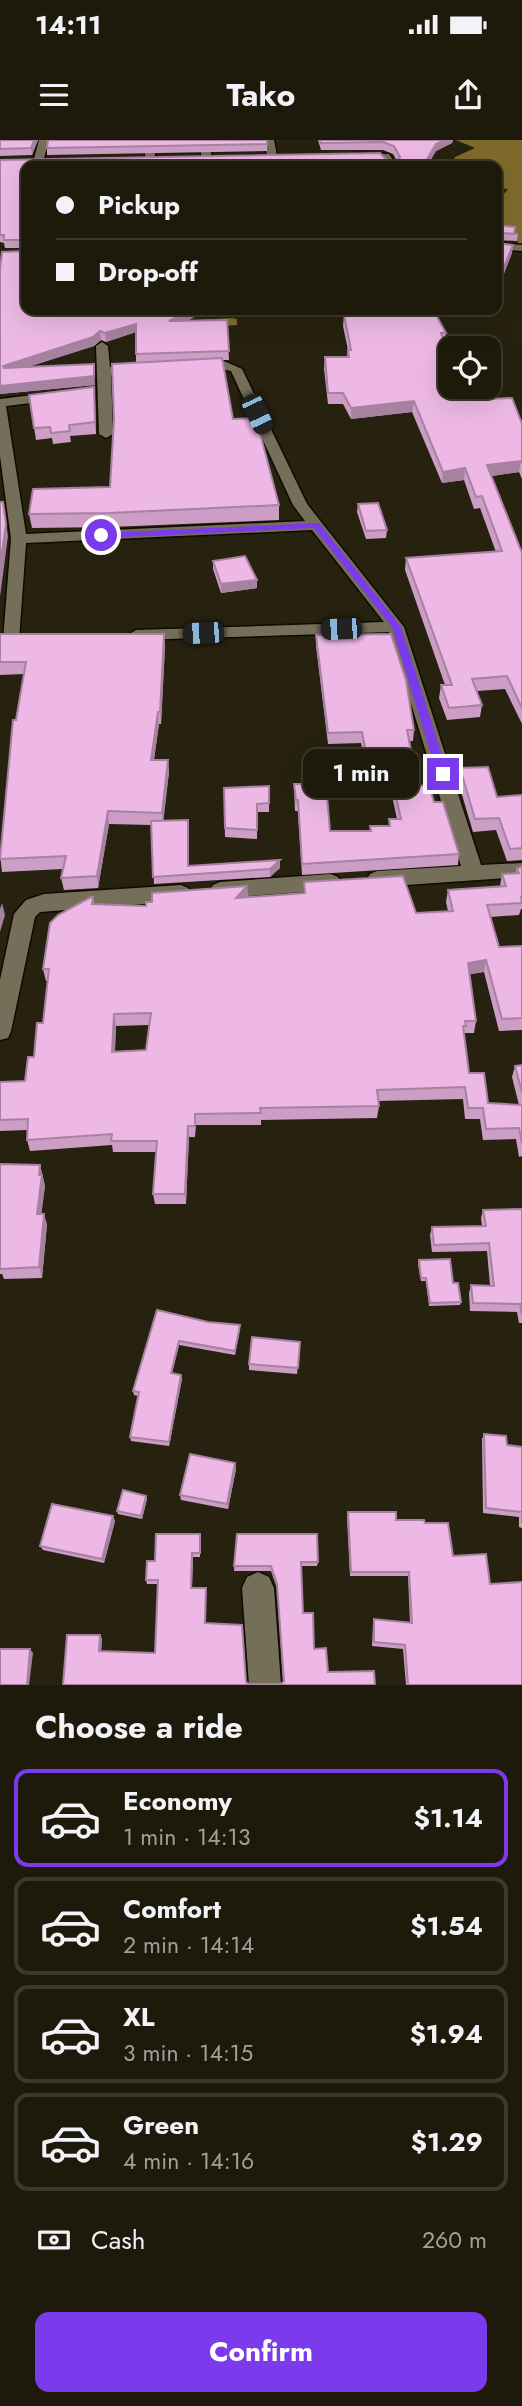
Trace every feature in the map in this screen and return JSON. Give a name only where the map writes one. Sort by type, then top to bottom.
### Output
[{"type":"street","points":[[39,161],[44,140]]},
{"type":"street","points":[[150,140],[154,161]]},
{"type":"street","points":[[205,140],[203,161],[220,158]]},
{"type":"street","points":[[269,140],[273,161]]},
{"type":"street","points":[[345,156],[386,156],[389,161]]},
{"type":"street","points":[[275,161],[285,157]]},
{"type":"street","points":[[259,158],[270,161]]},
{"type":"street","points":[[137,160],[146,161]]},
{"type":"street","points":[[502,246],[522,248]]},
{"type":"street","points":[[102,346],[104,371],[98,391],[106,434]]},
{"type":"street","points":[[184,367],[224,365],[236,369],[300,505],[396,627],[473,873]]},
{"type":"street","points":[[104,371],[158,368]]},
{"type":"street","points":[[12,640],[19,539],[7,493],[0,405],[65,395]]},
{"type":"street","points":[[19,539],[316,525]]},
{"type":"street","points":[[121,636],[396,627]]},
{"type":"street","points":[[0,1031],[25,914],[33,906],[44,902],[522,870]]},
{"type":"street","points":[[258,1588],[265,1685]]},
{"type":"shaded area","points":[[456,140],[522,140],[522,244],[518,244],[516,232],[502,230],[502,196],[508,189],[502,188],[502,161],[454,161],[455,157],[475,148]]},
{"type":"building","points":[[0,140],[34,140],[31,148],[0,149]]},
{"type":"building","points":[[48,140],[267,140],[267,144],[47,148]]},
{"type":"building","points":[[320,140],[445,140],[436,144],[426,161],[398,161],[400,157],[394,146],[383,142],[321,143]]},
{"type":"building","points":[[380,153],[388,161],[21,161],[21,240],[4,240],[4,235],[0,235],[0,160]]},
{"type":"building","points":[[502,226],[515,227],[514,233],[518,234],[502,233]]},
{"type":"building","points":[[502,244],[513,245],[502,272]]},
{"type":"building","points":[[21,251],[21,315],[181,315],[169,321],[227,320],[229,351],[136,354],[136,324],[105,333],[100,331],[93,337],[3,366],[94,364],[94,376],[0,386],[2,252]]},
{"type":"building","points":[[344,315],[436,315],[446,333],[438,336],[438,399],[512,398],[522,424],[522,463],[487,465],[522,553],[522,708],[507,676],[472,679],[482,705],[449,708],[441,685],[452,685],[406,558],[502,551],[482,496],[476,497],[465,468],[443,472],[414,401],[351,408],[343,393],[328,393],[325,357],[349,357],[348,350],[351,350]]},
{"type":"building","points":[[222,358],[233,419],[256,418],[279,505],[29,514],[33,489],[110,487],[114,420],[112,364]]},
{"type":"building","points":[[94,387],[95,422],[69,425],[70,431],[51,433],[50,427],[34,428],[29,395]]},
{"type":"building","points":[[0,502],[3,502],[6,524],[0,567]]},
{"type":"building","points":[[378,503],[387,530],[366,531],[358,504]]},
{"type":"building","points":[[245,556],[257,580],[221,584],[213,561]]},
{"type":"building","points":[[0,634],[164,634],[160,712],[151,760],[168,760],[162,813],[108,811],[97,876],[61,878],[66,856],[0,859],[13,720],[16,720],[26,662],[0,662]]},
{"type":"building","points":[[391,634],[406,680],[414,730],[407,730],[418,786],[429,785],[434,802],[443,802],[459,854],[302,864],[298,800],[294,784],[326,784],[330,831],[371,831],[370,826],[390,826],[389,819],[401,819],[387,757],[367,758],[362,732],[328,733],[316,635]]},
{"type":"building","points":[[488,767],[497,797],[522,795],[522,848],[510,849],[499,818],[475,819],[460,768]]},
{"type":"building","points":[[269,786],[269,803],[257,804],[257,830],[225,828],[224,788]]},
{"type":"building","points":[[188,820],[188,866],[280,860],[270,869],[153,877],[151,821]]},
{"type":"building","points":[[522,867],[522,903],[487,905],[499,947],[522,946],[522,1018],[502,1019],[486,960],[468,963],[476,1021],[465,1021],[466,1026],[463,1026],[469,1073],[484,1073],[488,1103],[522,1105],[522,1143],[519,1128],[486,1129],[483,1108],[468,1108],[465,1087],[377,1090],[379,1106],[260,1108],[261,1113],[195,1114],[195,1126],[188,1126],[185,1194],[153,1194],[157,1141],[111,1141],[112,1134],[27,1140],[28,1119],[0,1120],[0,1082],[25,1081],[28,1057],[34,1057],[37,1023],[43,1023],[49,969],[43,969],[50,923],[58,915],[91,897],[92,904],[146,906],[146,902],[152,902],[152,893],[247,886],[236,898],[305,893],[304,882],[403,876],[416,913],[453,911],[448,890],[506,886],[502,874],[519,873],[517,868]],"holes":[[[151,1013],[146,1050],[112,1052],[114,1014]]]},
{"type":"building","points":[[522,1065],[522,1092],[515,1066]]},
{"type":"building","points":[[0,1164],[40,1165],[39,1175],[42,1175],[37,1214],[44,1214],[39,1267],[0,1269]]},
{"type":"building","points":[[522,1209],[522,1315],[520,1304],[473,1303],[471,1285],[494,1286],[489,1243],[434,1245],[432,1227],[486,1226],[483,1210]]},
{"type":"building","points":[[450,1259],[453,1283],[458,1283],[461,1302],[430,1303],[426,1278],[421,1278],[419,1260]]},
{"type":"building","points":[[157,1310],[208,1322],[240,1325],[235,1351],[179,1341],[171,1373],[181,1375],[169,1442],[130,1437],[139,1392],[133,1391]]},
{"type":"building","points":[[252,1337],[300,1342],[298,1368],[249,1364]]},
{"type":"building","points":[[484,1434],[506,1436],[507,1445],[522,1447],[522,1512],[486,1508]]},
{"type":"building","points":[[190,1454],[235,1463],[227,1504],[180,1495]]},
{"type":"building","points":[[123,1490],[146,1496],[141,1516],[117,1511]]},
{"type":"building","points":[[52,1504],[113,1516],[102,1559],[40,1546]]},
{"type":"building","points":[[348,1512],[396,1512],[396,1520],[448,1523],[453,1556],[486,1554],[490,1584],[522,1582],[522,1685],[408,1685],[405,1645],[374,1642],[374,1619],[412,1623],[409,1572],[351,1572]]},
{"type":"building","points":[[156,1534],[200,1534],[200,1553],[192,1553],[191,1588],[206,1588],[205,1623],[242,1625],[246,1682],[281,1684],[284,1681],[277,1584],[271,1566],[234,1566],[237,1534],[317,1534],[318,1562],[301,1562],[303,1613],[313,1613],[314,1649],[326,1648],[328,1672],[374,1671],[375,1685],[63,1685],[67,1635],[100,1635],[99,1651],[155,1653],[158,1580],[146,1580],[147,1561],[155,1561]]},
{"type":"building","points":[[0,1649],[30,1649],[27,1685],[0,1685]]},
{"type":"waterway","points":[[196,324],[232,322]]},
{"type":"route","points":[[101,535],[316,525],[396,627],[443,774]]}]
